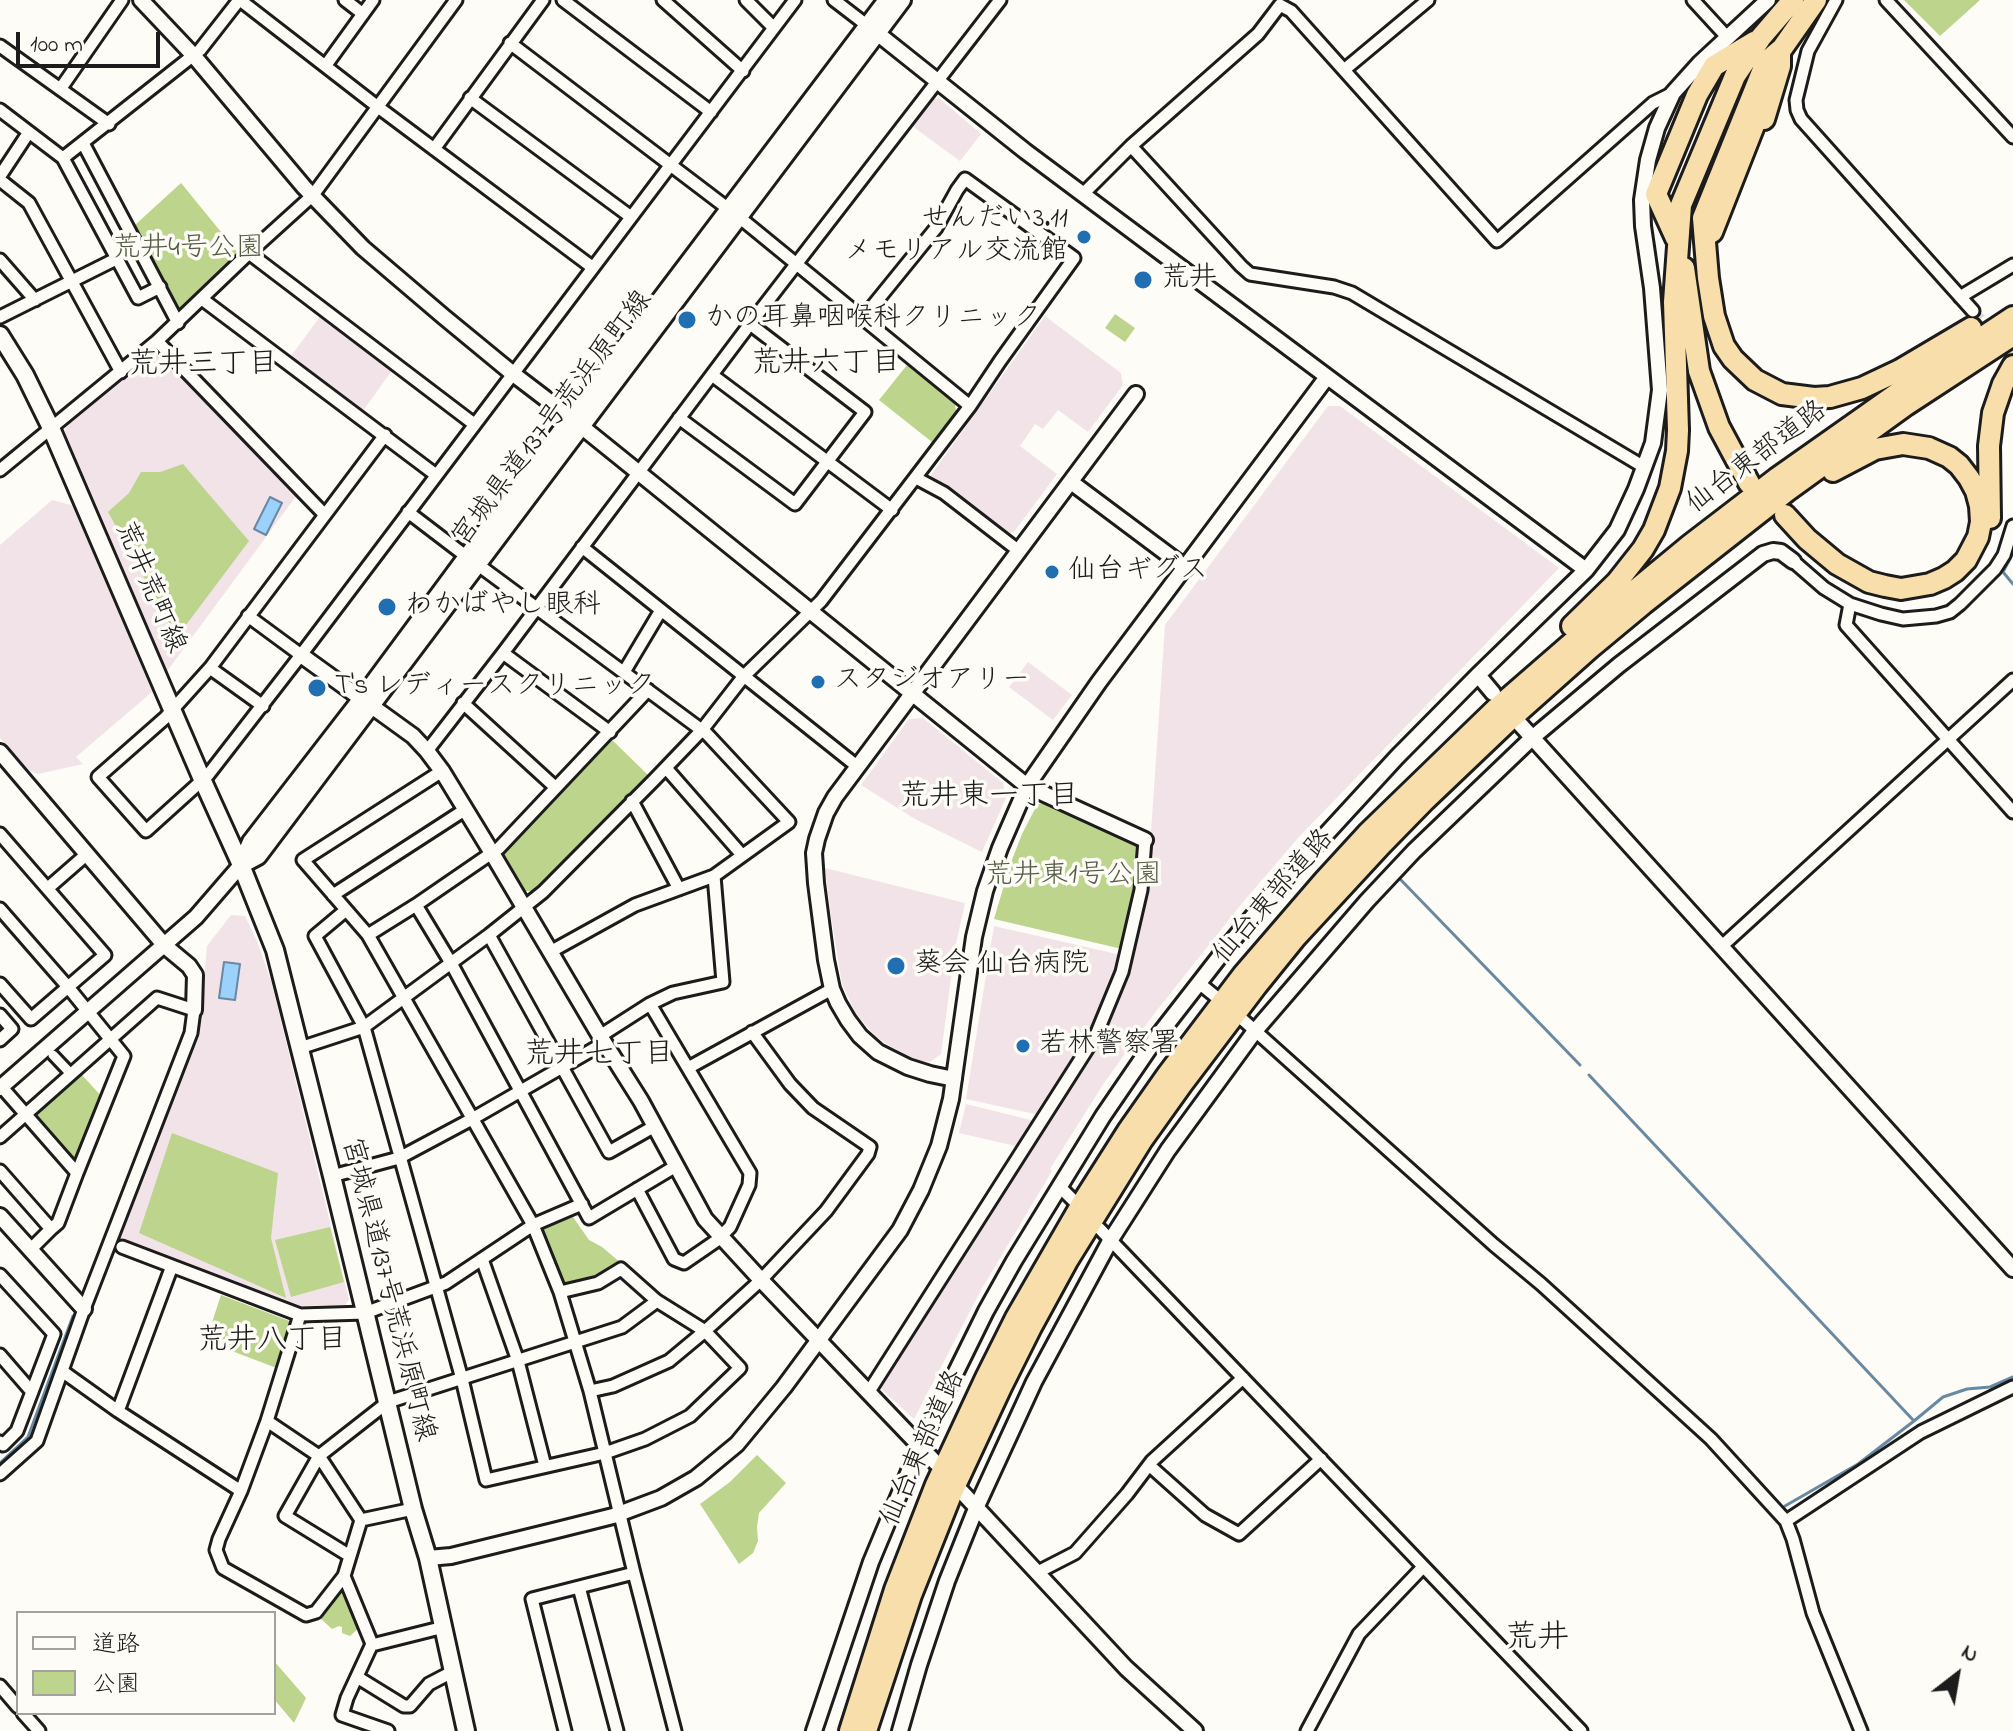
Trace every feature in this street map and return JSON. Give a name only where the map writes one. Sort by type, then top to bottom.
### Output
[{"type":"highway","points":[[1678,242],[1675,203],[1730,72],[1793,0]]},
{"type":"highway","points":[[1413,789],[1492,702],[1617,582],[1654,530],[1670,488],[1677,451],[1678,407],[1692,282],[1706,251],[1709,220],[1772,63],[1816,0]]},
{"type":"highway","points":[[1760,39],[1714,66],[1697,95],[1656,194],[1692,282],[1724,346],[1743,371],[1782,394],[1798,398],[1830,397],[1862,388],[1900,370],[2013,304]]},
{"type":"highway","points":[[1706,251],[1707,218],[1760,39]]},
{"type":"highway","points":[[1753,480],[1717,398],[1703,347],[1689,245],[1707,218],[1766,62],[1780,50]]},
{"type":"highway","points":[[1656,194],[1692,282]]},
{"type":"highway","points":[[1678,242],[1707,218]]},
{"type":"highway","points":[[1692,282],[1713,252],[1707,218]]},
{"type":"highway","name":"仙台東部道路","points":[[850,1731],[895,1590],[936,1485],[1016,1318],[1128,1131],[1243,975],[1324,881],[1413,789],[1536,674],[1631,593],[1842,431],[2013,317]]},
{"type":"highway","name":"仙台東部道路","points":[[866,1731],[911,1595],[946,1505],[1025,1339],[1060,1274],[1142,1140],[1295,938],[1359,868],[1480,747],[1590,648],[1751,519],[1842,451],[2013,335]]},
{"type":"highway","points":[[1643,604],[1822,477],[1861,455],[1903,444],[1940,451],[1959,465],[1976,491],[1981,522],[1978,537],[1966,560],[1944,578],[1901,589],[1869,582],[1837,564],[1781,518],[1795,540],[1831,570],[1873,593],[1916,598],[1955,583],[1974,564],[1989,530],[1990,428],[1997,398],[2013,366]]},
{"type":"main road","name":"宮城県道137号荒浜原町線","points":[[872,29],[887,0]]},
{"type":"main road","name":"宮城県道137号荒浜原町線","points":[[466,1731],[428,1558],[413,1509],[275,950],[241,865],[251,842],[366,703],[872,29],[902,0]]},
{"type":"main road","name":"荒井荒町線","points":[[0,335],[25,375],[51,428],[241,865]]},
{"type":"street","points":[[61,88],[122,0]]},
{"type":"street","points":[[141,0],[363,248],[512,373],[1027,786],[1145,840],[1141,890],[1122,972],[1096,1035],[868,1393]]},
{"type":"street","points":[[63,158],[194,56],[240,0],[592,267]]},
{"type":"street","points":[[345,0],[363,14]]},
{"type":"street","points":[[326,65],[373,0]]},
{"type":"street","points":[[0,470],[178,323],[313,195],[456,0]]},
{"type":"street","points":[[434,149],[543,0]]},
{"type":"street","points":[[563,0],[711,112]]},
{"type":"street","points":[[663,0],[743,71]]},
{"type":"street","points":[[746,0],[773,27]]},
{"type":"street","points":[[385,435],[210,668],[165,718],[98,777],[146,831],[208,775],[263,706],[795,0]]},
{"type":"street","points":[[834,0],[1012,141],[1586,570]]},
{"type":"street","points":[[427,751],[1000,0]]},
{"type":"street","points":[[1344,70],[1428,0]]},
{"type":"street","points":[[1693,0],[1727,37]]},
{"type":"street","points":[[814,1731],[871,1562],[919,1447],[986,1311],[1103,1116],[1199,983],[1301,861],[1397,757],[1586,570],[1617,530],[1653,443],[1660,390],[1642,200],[1651,149],[1673,93],[1700,63],[1768,0]]},
{"type":"street","points":[[1836,0],[1808,51],[1796,100],[1797,110],[1801,119],[1973,311]]},
{"type":"street","points":[[1886,0],[2013,137]]},
{"type":"street","points":[[1083,194],[1131,146],[1258,34],[1280,5],[1291,11],[1497,241],[1653,103],[1673,93]]},
{"type":"street","points":[[510,43],[671,164],[970,406]]},
{"type":"street","points":[[0,46],[109,124]]},
{"type":"street","points":[[470,98],[631,217]]},
{"type":"street","points":[[0,110],[63,158],[138,298],[160,287]]},
{"type":"street","points":[[29,132],[0,178],[29,203],[121,372]]},
{"type":"street","points":[[83,143],[178,323]]},
{"type":"street","points":[[1131,146],[1250,274],[1334,287],[1352,293],[1644,467]]},
{"type":"street","points":[[300,1048],[364,1027],[489,935],[543,892],[666,768],[702,730],[744,676],[821,601],[970,406],[1074,258],[965,179],[936,228],[863,318]]},
{"type":"street","points":[[249,253],[474,424]]},
{"type":"street","points":[[0,317],[118,258]]},
{"type":"street","points":[[0,260],[35,300]]},
{"type":"street","points":[[1960,297],[2013,265]]},
{"type":"street","points":[[202,299],[436,475]]},
{"type":"street","points":[[679,418],[795,504],[828,461],[865,412],[750,324]]},
{"type":"street","points":[[157,341],[324,514]]},
{"type":"street","points":[[712,375],[892,510]]},
{"type":"street","points":[[428,1558],[466,1553],[621,1513],[661,1498],[715,1463],[755,1424],[914,1207],[939,1146],[954,1079],[974,937],[985,891],[1027,786],[1099,682],[1327,377]]},
{"type":"street","points":[[954,1079],[908,1067],[878,1052],[848,1020],[832,989],[819,913],[814,853],[826,813],[835,797],[1136,394]]},
{"type":"street","points":[[916,478],[944,493],[1019,551]]},
{"type":"street","points":[[1071,482],[1186,568]]},
{"type":"street","points":[[408,512],[702,730],[789,822],[714,876],[635,905],[550,952]]},
{"type":"street","points":[[900,1731],[947,1581],[977,1506],[1034,1382],[1110,1241],[1168,1150],[1255,1031],[1367,901],[1414,851],[1532,738],[1619,665],[1763,554],[1781,552],[1824,588],[1850,604],[1903,619],[1923,618],[1950,612],[1979,586],[2009,554],[2013,526]]},
{"type":"street","points":[[582,547],[858,767]]},
{"type":"street","points":[[1850,604],[1846,625],[2013,812]]},
{"type":"street","points":[[624,672],[661,610]]},
{"type":"street","points":[[248,616],[413,736],[427,751],[466,809],[641,1101],[705,1219],[936,1463]]},
{"type":"street","points":[[503,653],[610,732]]},
{"type":"street","points":[[210,668],[263,706]]},
{"type":"street","points":[[1478,675],[1493,693]]},
{"type":"street","points":[[1722,946],[2013,680]]},
{"type":"street","points":[[368,935],[509,839],[648,690]]},
{"type":"street","points":[[463,703],[555,787]]},
{"type":"street","points":[[1520,724],[2013,1269]]},
{"type":"street","points":[[0,752],[165,946],[195,975],[191,1033],[84,1309],[37,1441],[0,1474]]},
{"type":"street","points":[[666,768],[742,855]]},
{"type":"street","points":[[442,771],[303,860],[368,935],[533,1225],[560,1292],[590,1391],[675,1731]]},
{"type":"street","points":[[632,801],[679,889]]},
{"type":"street","points":[[333,895],[466,809]]},
{"type":"street","points":[[0,834],[105,955],[31,1019],[0,984]]},
{"type":"street","points":[[48,888],[87,854]]},
{"type":"street","points":[[77,1173],[1,1086],[165,946],[196,917],[241,865]]},
{"type":"street","points":[[332,1176],[399,1158],[563,1067],[650,1004],[673,993],[723,982],[714,876]]},
{"type":"street","points":[[416,905],[451,963],[589,1218],[676,1166]]},
{"type":"street","points":[[0,909],[124,1056],[58,1223],[30,1250]]},
{"type":"street","points":[[346,910],[315,936],[364,1027],[462,1379],[486,1480],[605,1453],[645,1439],[690,1416],[740,1368],[705,1331],[657,1301],[621,1269],[598,1283],[560,1292]]},
{"type":"street","points":[[489,935],[609,1152],[655,1126]]},
{"type":"street","points":[[1199,983],[1215,996]]},
{"type":"street","points":[[688,1068],[832,989]]},
{"type":"street","points":[[0,1137],[157,998],[194,1010]]},
{"type":"street","points":[[637,1189],[674,1259],[684,1263],[730,1227],[749,1185],[750,1173],[650,1004]]},
{"type":"street","points":[[0,1015],[12,1029],[0,1040]]},
{"type":"street","points":[[1242,1019],[1711,1439],[1786,1521],[1813,1613],[1861,1731]]},
{"type":"street","points":[[590,1391],[613,1386],[669,1361],[705,1331],[761,1280],[826,1211],[868,1154],[870,1147],[832,1123],[790,1084],[752,1032]]},
{"type":"street","points":[[53,1055],[71,1074]]},
{"type":"street","points":[[0,1171],[51,1229]]},
{"type":"street","points":[[1059,1186],[1073,1200]]},
{"type":"street","points":[[122,1247],[300,1315],[365,1313],[446,1283],[533,1225],[582,1204]]},
{"type":"street","points":[[0,1216],[84,1309]]},
{"type":"street","points":[[1099,1228],[1581,1731]]},
{"type":"street","points":[[482,1259],[518,1361],[545,1466]]},
{"type":"street","points":[[118,1411],[172,1266]]},
{"type":"street","points":[[0,1275],[54,1334],[17,1431],[3,1445],[0,1442]]},
{"type":"street","points":[[350,1556],[285,1516],[319,1456],[388,1402],[622,1327],[657,1301]]},
{"type":"street","points":[[300,1315],[267,1421],[216,1550],[223,1568],[306,1615],[316,1612],[344,1576],[361,1520]]},
{"type":"street","points":[[0,1355],[32,1392]]},
{"type":"street","points":[[62,1371],[241,1491]]},
{"type":"street","points":[[1038,1572],[1075,1553],[1149,1465],[1243,1378]]},
{"type":"street","points":[[1786,1521],[1921,1432],[2013,1387]]},
{"type":"street","points":[[267,1421],[319,1456],[361,1520]]},
{"type":"street","points":[[1149,1465],[1205,1515],[1239,1534],[1321,1459]]},
{"type":"street","points":[[962,1492],[1126,1668],[1195,1731]]},
{"type":"street","points":[[361,1520],[413,1509]]},
{"type":"street","points":[[1307,1731],[1359,1634],[1423,1567]]},
{"type":"street","points":[[565,1731],[532,1599],[634,1573]]},
{"type":"street","points":[[344,1576],[372,1644],[342,1715],[388,1731]]},
{"type":"street","points":[[579,1587],[617,1731]]},
{"type":"street","points":[[372,1644],[444,1627]]},
{"type":"street","points":[[357,1677],[404,1706],[410,1706],[429,1684],[452,1672]]},
{"type":"street","points":[[0,1686],[16,1705]]},
{"type":"street","points":[[25,1715],[39,1731]]},
{"type":"shaded area","points":[[939,98],[981,134],[960,161],[912,126],[933,99]]},
{"type":"shaded area","points":[[321,315],[393,369],[363,411],[289,359]]},
{"type":"shaded area","points":[[1045,316],[1121,373],[1123,385],[1088,432],[1058,410],[1043,429],[1035,424],[1020,446],[1057,474],[1014,532],[1008,533],[931,480],[931,475]]},
{"type":"shaded area","points":[[155,352],[163,353],[297,495],[165,674],[64,433],[68,424]]},
{"type":"shaded area","points":[[1328,406],[1340,406],[1559,568],[1297,839],[1154,1014],[1104,1083],[1050,1169],[1052,1171],[981,1290],[914,1419],[880,1388],[955,1266],[1104,1039],[1126,982],[1148,877],[1165,625]]},
{"type":"shaded area","points":[[52,500],[75,506],[152,692],[76,757],[83,764],[38,774],[30,771],[0,738],[0,545]]},
{"type":"shaded area","points":[[1028,662],[1072,695],[1053,720],[1009,687]]},
{"type":"shaded area","points":[[923,718],[1003,783],[1006,798],[982,852],[915,819],[861,785],[909,719]]},
{"type":"shaded area","name":"葵会 仙台病院","points":[[825,868],[965,903],[955,948],[941,1054],[930,1062],[919,1061],[875,1036],[855,1012],[842,984]]},
{"type":"shaded area","points":[[231,915],[245,916],[272,984],[349,1300],[345,1305],[298,1306],[117,1239],[199,1037],[207,946]]},
{"type":"shaded area","points":[[994,926],[1121,955],[1117,974],[1090,1034],[1039,1115],[966,1099]]},
{"type":"shaded area","points":[[966,1104],[1035,1121],[1020,1147],[959,1133]]},
{"type":"green space","points":[[1904,0],[1980,0],[1940,36]]},
{"type":"green space","name":"荒井4号公園","points":[[181,183],[239,254],[178,311],[135,225]]},
{"type":"green space","points":[[1115,314],[1135,328],[1125,342],[1105,328]]},
{"type":"green space","points":[[907,365],[955,403],[956,412],[932,442],[879,400]]},
{"type":"green space","points":[[183,464],[249,541],[177,637],[108,512],[129,493],[141,472],[160,472]]},
{"type":"green space","points":[[607,735],[648,775],[533,891],[524,891],[501,855],[502,850]]},
{"type":"green space","name":"荒井東1号公園","points":[[1045,802],[1135,840],[1139,845],[1136,887],[1122,949],[994,919],[1022,834],[1037,805]]},
{"type":"green space","points":[[82,1075],[103,1098],[80,1161],[75,1162],[37,1119],[37,1112]]},
{"type":"green space","points":[[172,1133],[278,1173],[271,1238],[286,1298],[139,1233]]},
{"type":"green space","points":[[573,1217],[589,1240],[621,1263],[600,1278],[568,1286],[560,1282],[540,1234],[543,1229]]},
{"type":"green space","points":[[330,1227],[344,1282],[291,1297],[275,1240]]},
{"type":"green space","points":[[221,1295],[292,1322],[279,1369],[206,1341]]},
{"type":"green space","points":[[757,1455],[786,1483],[759,1513],[758,1541],[753,1553],[739,1564],[700,1504],[730,1482]]},
{"type":"green space","points":[[344,1590],[361,1626],[350,1636],[342,1633],[342,1627],[332,1629],[319,1617]]},
{"type":"green space","points":[[276,1663],[306,1698],[294,1723],[276,1701]]},
{"type":"water","points":[[270,497],[282,503],[266,535],[254,529]]},
{"type":"water","points":[[224,962],[240,964],[235,1000],[219,998]]},
{"type":"waterway","points":[[2013,553],[2003,572],[2013,584]]},
{"type":"waterway","points":[[1400,879],[1580,1065]]},
{"type":"waterway","points":[[1589,1075],[1914,1421]]},
{"type":"waterway","points":[[0,1463],[28,1437],[73,1316]]},
{"type":"waterway","points":[[1785,1506],[1858,1464],[1943,1397],[1967,1389],[1990,1387],[2013,1377]]},
{"type":"tunnel","points":[[1973,311],[2013,355]]},
{"type":"place","name":"せんだい3.11 メモリアル交流館","points":[[1084,237]]},
{"type":"place","name":"荒井","points":[[1143,280]]},
{"type":"place","name":"かの耳鼻咽喉科クリニック","points":[[687,320]]},
{"type":"place","name":"仙台ギグス","points":[[1052,572]]},
{"type":"place","name":"わかばやし眼科","points":[[387,607]]},
{"type":"place","name":"スタジオアリー","points":[[818,682]]},
{"type":"place","name":"T's レディースクリニック","points":[[317,688]]},
{"type":"place","name":"葵会 仙台病院","points":[[896,966]]},
{"type":"place","name":"若林警察署","points":[[1023,1046]]},
{"type":"district","name":"荒井六丁目","points":[[826,366]]},
{"type":"district","name":"荒井三丁目","points":[[203,367]]},
{"type":"district","name":"荒井東一丁目","points":[[989,799]]},
{"type":"district","name":"荒井七丁目","points":[[599,1057]]},
{"type":"district","name":"荒井八丁目","points":[[272,1343]]},
{"type":"district","name":"荒井","points":[[1537,1641]]}]
